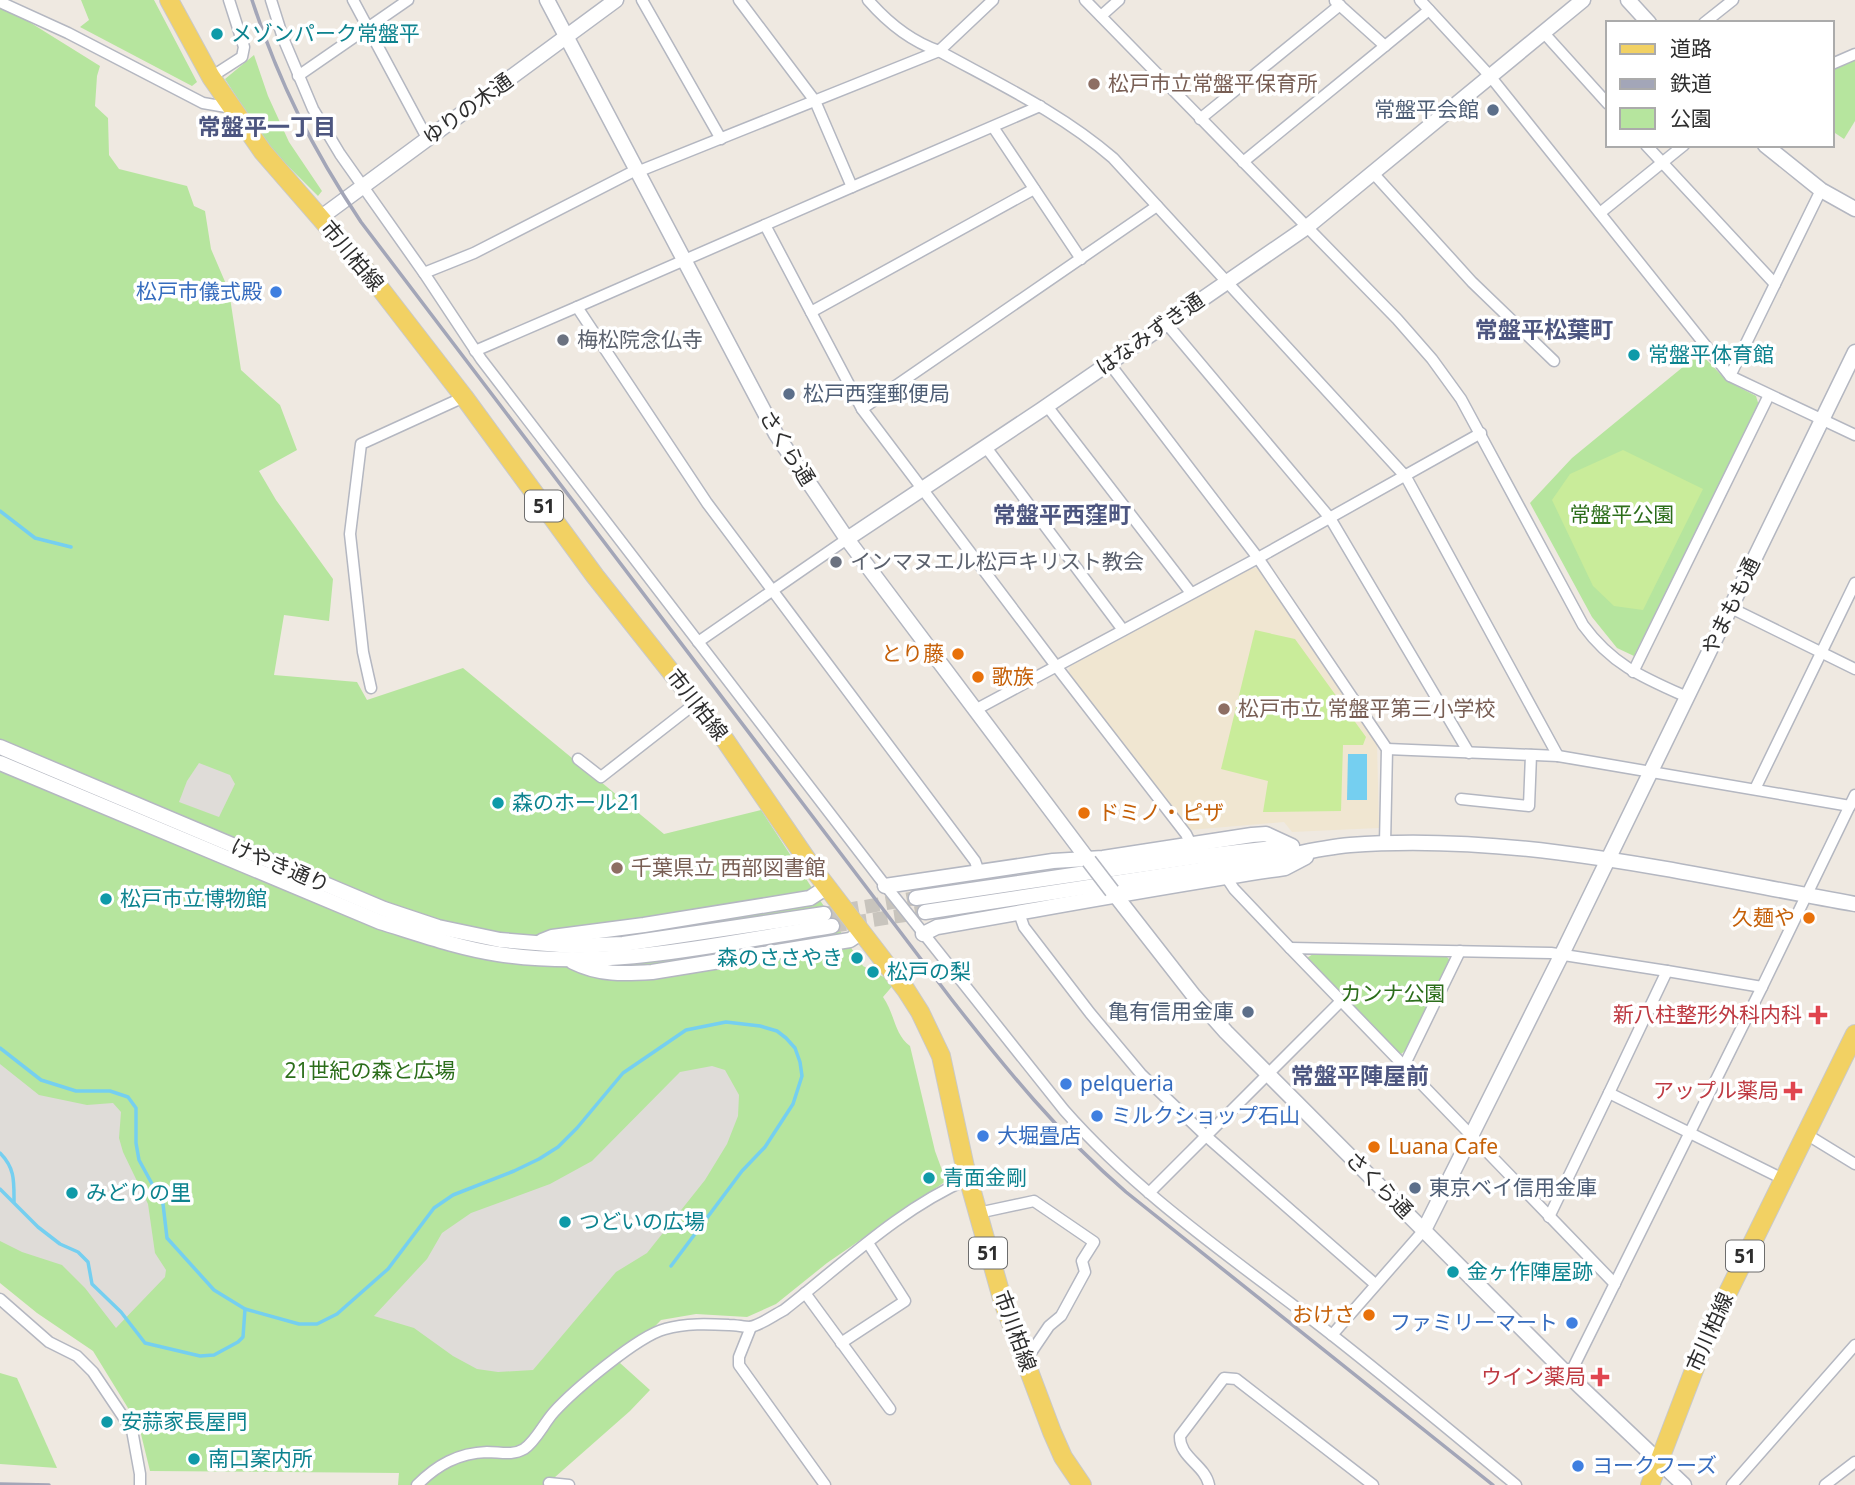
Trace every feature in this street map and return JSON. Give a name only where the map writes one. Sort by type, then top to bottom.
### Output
[{"type":"main road","name":"市川柏線","points":[[169,0],[211,76],[263,152],[369,274],[596,576],[697,702],[827,887],[906,990],[932,1032],[941,1056],[968,1179],[1003,1302],[1052,1432],[1063,1457],[1082,1485]]},
{"type":"main road","name":"市川柏線","points":[[1650,1485],[1709,1331],[1855,1034]]},
{"type":"street","points":[[211,76],[242,57],[244,47],[229,0]]},
{"type":"street","points":[[271,0],[283,38],[313,109],[362,186],[475,351],[923,934],[1086,1135],[1135,1183],[1332,1335],[1516,1485]]},
{"type":"street","points":[[353,0],[427,138]]},
{"type":"street","points":[[298,76],[408,0]]},
{"type":"street","name":"さくら通","points":[[547,0],[776,434],[847,539],[1088,860],[1194,996],[1268,1074],[1569,1376],[1684,1485]]},
{"type":"street","name":"ゆりの木通","points":[[320,218],[616,0]]},
{"type":"street","points":[[642,0],[721,139]]},
{"type":"street","points":[[739,0],[815,101],[852,187]]},
{"type":"street","points":[[868,0],[886,20],[919,44],[939,51],[1040,106],[1087,135],[1113,158],[1406,477],[1558,756]]},
{"type":"street","points":[[424,273],[474,253],[637,171],[939,51],[993,0]]},
{"type":"street","points":[[1085,0],[1397,319],[1432,359],[1481,433],[1583,625],[1595,642],[1618,663],[1633,672],[1687,697]]},
{"type":"street","points":[[1101,16],[1119,0]]},
{"type":"street","points":[[1420,0],[1490,76],[1730,376],[1855,435]]},
{"type":"street","name":"はなみずき通","points":[[698,642],[1307,227],[1583,0]]},
{"type":"street","points":[[1628,0],[1647,21]]},
{"type":"street","points":[[1706,21],[1732,0]]},
{"type":"street","points":[[0,2],[68,33],[202,103],[232,108]]},
{"type":"street","points":[[1200,119],[1337,2],[1385,46]]},
{"type":"street","points":[[1243,162],[1429,10]]},
{"type":"street","points":[[1543,33],[1606,102]]},
{"type":"street","points":[[1834,63],[1855,54]]},
{"type":"street","points":[[475,351],[1040,106]]},
{"type":"street","points":[[993,127],[1080,259]]},
{"type":"street","points":[[1648,147],[1775,284]]},
{"type":"street","points":[[1600,213],[1682,147]]},
{"type":"street","points":[[1767,147],[1821,190],[1855,209]]},
{"type":"street","points":[[1373,173],[1472,282],[1554,361]]},
{"type":"street","points":[[811,312],[1034,189]]},
{"type":"street","points":[[1730,376],[1821,190]]},
{"type":"street","points":[[862,409],[1157,206]]},
{"type":"street","points":[[765,225],[862,409],[1191,844]]},
{"type":"street","points":[[577,307],[707,503],[975,861],[979,872]]},
{"type":"street","points":[[1166,323],[1330,518],[1469,753]]},
{"type":"street","name":"やまもも通","points":[[1424,1230],[1472,1138],[1855,352]]},
{"type":"street","points":[[1109,363],[1258,558],[1387,749],[1385,844]]},
{"type":"street","points":[[1633,672],[1769,395]]},
{"type":"street","points":[[371,688],[363,652],[349,534],[361,444],[464,397]]},
{"type":"street","points":[[1047,406],[1191,593]]},
{"type":"street","points":[[975,710],[1406,477],[1481,433]]},
{"type":"street","points":[[985,446],[1123,630]]},
{"type":"street","points":[[1755,789],[1855,583]]},
{"type":"street","points":[[1731,608],[1855,669]]},
{"type":"street","points":[[579,759],[601,777],[697,702]]},
{"type":"street","name":"けやき通り","points":[[0,747],[384,909],[438,927],[500,940],[534,943],[570,953]]},
{"type":"street","points":[[1387,749],[1558,756],[1850,806]]},
{"type":"street","points":[[1461,799],[1529,806],[1531,755]]},
{"type":"street","name":"けやき通り","points":[[0,763],[380,922],[437,940],[498,954],[570,953]]},
{"type":"street","points":[[1569,1376],[1855,795]]},
{"type":"street","points":[[886,886],[1053,861],[1088,860],[1266,834],[1292,846]]},
{"type":"street","points":[[925,912],[1323,849],[1385,844],[1528,849],[1607,860],[1855,904]]},
{"type":"street","points":[[916,898],[1181,859],[1292,846],[1323,849]]},
{"type":"street","points":[[923,934],[937,928],[1078,904],[1114,893],[1285,868],[1323,849]]},
{"type":"street","points":[[1226,877],[1234,889],[1340,1002],[1615,1284]]},
{"type":"street","points":[[534,943],[552,937],[810,898],[827,887]]},
{"type":"street","points":[[1019,913],[1024,927],[1141,1074],[1206,1136],[1375,1284]]},
{"type":"street","points":[[570,953],[618,959],[828,920]]},
{"type":"street","points":[[570,953],[587,969],[604,973],[652,972],[850,940],[862,932]]},
{"type":"street","points":[[1290,948],[1562,954],[1762,987]]},
{"type":"street","points":[[1404,1066],[1460,951]]},
{"type":"street","points":[[1549,1217],[1667,971]]},
{"type":"street","points":[[1149,1193],[1340,1002]]},
{"type":"street","points":[[1609,1093],[1783,1178]]},
{"type":"street","points":[[1806,1134],[1855,1164]]},
{"type":"street","points":[[417,1485],[449,1460],[487,1452],[509,1454],[522,1450],[530,1444],[542,1425],[557,1409],[588,1381],[652,1334],[665,1329],[699,1324],[751,1327],[784,1310],[914,1208],[942,1190],[968,1179]]},
{"type":"street","points":[[978,1213],[1034,1201],[1094,1242],[1082,1261],[1085,1272],[1061,1316],[1049,1326],[1030,1354],[1025,1357]]},
{"type":"street","points":[[1332,1335],[1424,1230]]},
{"type":"street","points":[[841,1343],[905,1301],[868,1243]]},
{"type":"street","points":[[805,1293],[890,1409]]},
{"type":"street","points":[[0,1299],[49,1342],[77,1356],[93,1372],[132,1430],[140,1485]]},
{"type":"street","points":[[751,1327],[739,1357],[739,1365],[825,1485]]},
{"type":"street","points":[[1732,1485],[1855,1345]]},
{"type":"street","points":[[1209,1485],[1207,1477],[1181,1446],[1180,1436],[1224,1378],[1230,1377],[1237,1379],[1366,1483]]},
{"type":"street","points":[[1825,1485],[1855,1462]]},
{"type":"shaded area","name":"松戸市立 常盤平第三小学校","points":[[1251,568],[1258,568],[1377,742],[1379,828],[1292,832],[1284,822],[1190,830],[1068,676],[1070,666]]},
{"type":"shaded area","points":[[199,763],[230,775],[235,784],[219,817],[179,802],[187,781]]},
{"type":"shaded area","name":"みどりの里","points":[[0,1064],[39,1095],[87,1105],[113,1103],[121,1112],[119,1138],[148,1204],[155,1253],[166,1270],[165,1277],[116,1328],[85,1288],[62,1265],[22,1252],[0,1241]]},
{"type":"shaded area","name":"つどいの広場","points":[[712,1066],[725,1070],[739,1095],[738,1116],[727,1144],[705,1180],[647,1253],[616,1272],[533,1370],[498,1372],[477,1369],[453,1356],[414,1328],[374,1316],[427,1259],[442,1233],[471,1213],[550,1184],[592,1161],[680,1072]]},
{"type":"green space","points":[[81,0],[154,0],[197,82],[192,86],[80,27],[89,20]]},
{"type":"green space","name":"21世紀の森と広場","points":[[0,7],[10,10],[100,66],[95,106],[108,118],[109,155],[119,169],[187,186],[194,206],[205,211],[211,249],[229,291],[241,370],[280,405],[297,450],[259,471],[276,500],[333,579],[329,621],[284,615],[274,675],[357,682],[367,700],[463,668],[664,834],[761,810],[863,966],[895,983],[883,997],[901,1036],[910,1046],[935,1151],[946,1181],[827,1263],[776,1304],[747,1317],[696,1314],[661,1320],[620,1363],[650,1390],[546,1485],[398,1485],[399,1473],[150,1471],[139,1426],[93,1351],[37,1313],[0,1283]]},
{"type":"green space","points":[[254,55],[268,96],[289,142],[322,191],[318,196],[269,147],[225,79]]},
{"type":"green space","points":[[1855,57],[1855,121],[1844,139],[1834,132],[1834,66]]},
{"type":"green space","name":"常盤平公園","points":[[1700,353],[1727,381],[1756,396],[1759,406],[1634,656],[1617,648],[1592,617],[1530,503],[1572,458]]},
{"type":"green space","points":[[1623,450],[1703,489],[1643,610],[1614,606],[1593,586],[1552,500],[1570,474]]},
{"type":"green space","points":[[1255,630],[1295,639],[1366,737],[1363,745],[1343,745],[1341,811],[1263,812],[1268,781],[1221,769]]},
{"type":"green space","name":"カンナ公園","points":[[1313,954],[1447,957],[1450,960],[1406,1050],[1401,1054],[1307,958]]},
{"type":"green space","points":[[0,1373],[17,1378],[57,1468],[0,1464]]},
{"type":"water","points":[[1348,754],[1367,754],[1367,800],[1347,800]]},
{"type":"waterway","points":[[0,511],[35,538],[71,547]]},
{"type":"waterway","points":[[0,1048],[41,1080],[76,1091],[110,1091],[128,1097],[136,1108],[139,1160],[163,1204],[167,1238],[214,1290],[245,1309],[299,1324],[317,1324],[337,1314],[388,1269],[434,1208],[453,1195],[514,1171],[558,1147],[623,1073],[686,1030],[726,1022],[777,1031],[795,1048],[800,1062],[802,1076],[793,1104],[765,1147],[742,1171],[671,1266]]},
{"type":"waterway","points":[[0,1153],[11,1170],[14,1202]]},
{"type":"waterway","points":[[0,1189],[38,1227],[60,1244],[78,1252],[88,1262],[92,1284],[121,1312],[145,1343],[200,1356],[214,1355],[243,1337],[245,1309]]},
{"type":"tunnel","points":[[824,914],[916,898]]},
{"type":"tunnel","points":[[832,926],[925,912]]},
{"type":"railway","points":[[252,0],[274,60],[299,115],[361,222],[952,1000],[1013,1076],[1079,1148],[1126,1192],[1493,1485]]},
{"type":"railway","points":[[0,1484],[49,1485]]},
{"type":"place","name":"メゾンパーク常盤平","points":[[217,34]]},
{"type":"place","name":"松戸市立常盤平保育所","points":[[1094,84]]},
{"type":"place","name":"常盤平会館","points":[[1493,110]]},
{"type":"place","name":"松戸市儀式殿","points":[[276,292]]},
{"type":"place","name":"梅松院念仏寺","points":[[563,340]]},
{"type":"place","name":"常盤平体育館","points":[[1634,355]]},
{"type":"place","name":"松戸西窪郵便局","points":[[789,394]]},
{"type":"place","name":"インマヌエル松戸キリスト教会","points":[[836,562]]},
{"type":"place","name":"とり藤","points":[[958,654]]},
{"type":"place","name":"歌族","points":[[978,677]]},
{"type":"place","name":"松戸市立 常盤平第三小学校","points":[[1224,709]]},
{"type":"place","name":"森のホール21","points":[[498,803]]},
{"type":"place","name":"ドミノ・ピザ","points":[[1084,813]]},
{"type":"place","name":"千葉県立 西部図書館","points":[[617,868]]},
{"type":"place","name":"松戸市立博物館","points":[[106,899]]},
{"type":"place","name":"久麺や","points":[[1809,918]]},
{"type":"place","name":"森のささやき","points":[[857,958]]},
{"type":"place","name":"松戸の梨","points":[[873,972]]},
{"type":"place","name":"亀有信用金庫","points":[[1248,1012]]},
{"type":"place","name":"新八柱整形外科内科","points":[[1818,1015]]},
{"type":"place","name":"pelqueria","points":[[1066,1084]]},
{"type":"place","name":"アップル薬局","points":[[1793,1091]]},
{"type":"place","name":"ミルクショップ石山","points":[[1097,1116]]},
{"type":"place","name":"大堀畳店","points":[[983,1136]]},
{"type":"place","name":"Luana Cafe","points":[[1374,1147]]},
{"type":"place","name":"青面金剛","points":[[929,1178]]},
{"type":"place","name":"東京ベイ信用金庫","points":[[1415,1188]]},
{"type":"place","name":"みどりの里","points":[[72,1193]]},
{"type":"place","name":"つどいの広場","points":[[565,1222]]},
{"type":"place","name":"金ヶ作陣屋跡","points":[[1453,1272]]},
{"type":"place","name":"おけさ","points":[[1369,1315]]},
{"type":"place","name":"ファミリーマート","points":[[1572,1323]]},
{"type":"place","name":"ウイン薬局","points":[[1600,1377]]},
{"type":"place","name":"安蒜家長屋門","points":[[107,1422]]},
{"type":"place","name":"南口案内所","points":[[194,1459]]},
{"type":"place","name":"ヨークフーズ","points":[[1578,1466]]},
{"type":"district","name":"常盤平一丁目","points":[[267,127]]},
{"type":"district","name":"常盤平松葉町","points":[[1544,330]]},
{"type":"district","name":"常盤平西窪町","points":[[1062,515]]},
{"type":"district","name":"常盤平陣屋前","points":[[1360,1076]]}]
